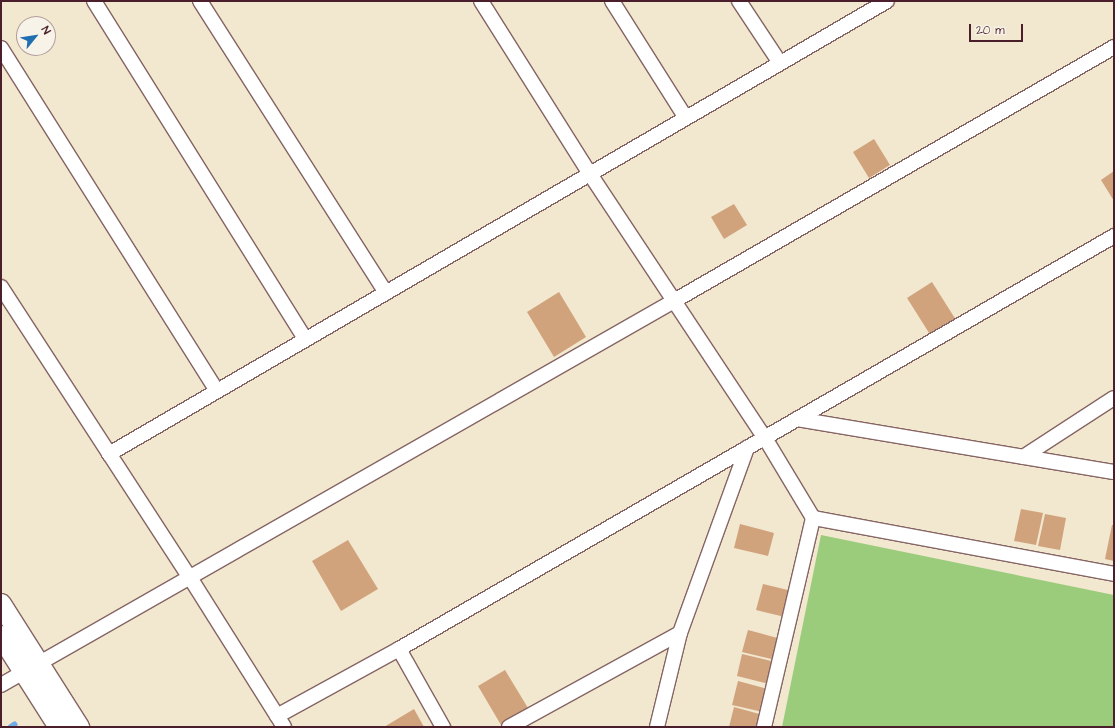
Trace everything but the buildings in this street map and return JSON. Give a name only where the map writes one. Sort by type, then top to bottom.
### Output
[{"type":"street","points":[[94,1],[305,340]]},
{"type":"street","points":[[200,1],[386,293]]},
{"type":"street","points":[[481,1],[590,174],[765,438],[812,518],[764,727]]},
{"type":"street","points":[[612,1],[686,118]]},
{"type":"street","points":[[739,1],[780,64]]},
{"type":"street","points":[[109,454],[780,64],[878,3]]},
{"type":"street","points":[[1,685],[189,576],[674,301],[1114,47]]},
{"type":"street","points":[[1,48],[217,391]]},
{"type":"street","points":[[1,287],[189,576],[280,722],[399,649],[1114,236]]},
{"type":"street","points":[[1023,456],[1114,398]]},
{"type":"street","points":[[797,419],[1114,472]]},
{"type":"street","points":[[657,727],[680,633],[747,448]]},
{"type":"street","points":[[812,518],[1114,574]]},
{"type":"street","points":[[1,604],[59,727]]},
{"type":"street","points":[[509,727],[680,633]]},
{"type":"street","points":[[1,636],[31,667],[79,727]]},
{"type":"street","points":[[399,649],[443,727]]},
{"type":"green space","points":[[821,535],[1114,595],[1114,727],[782,727]]}]
